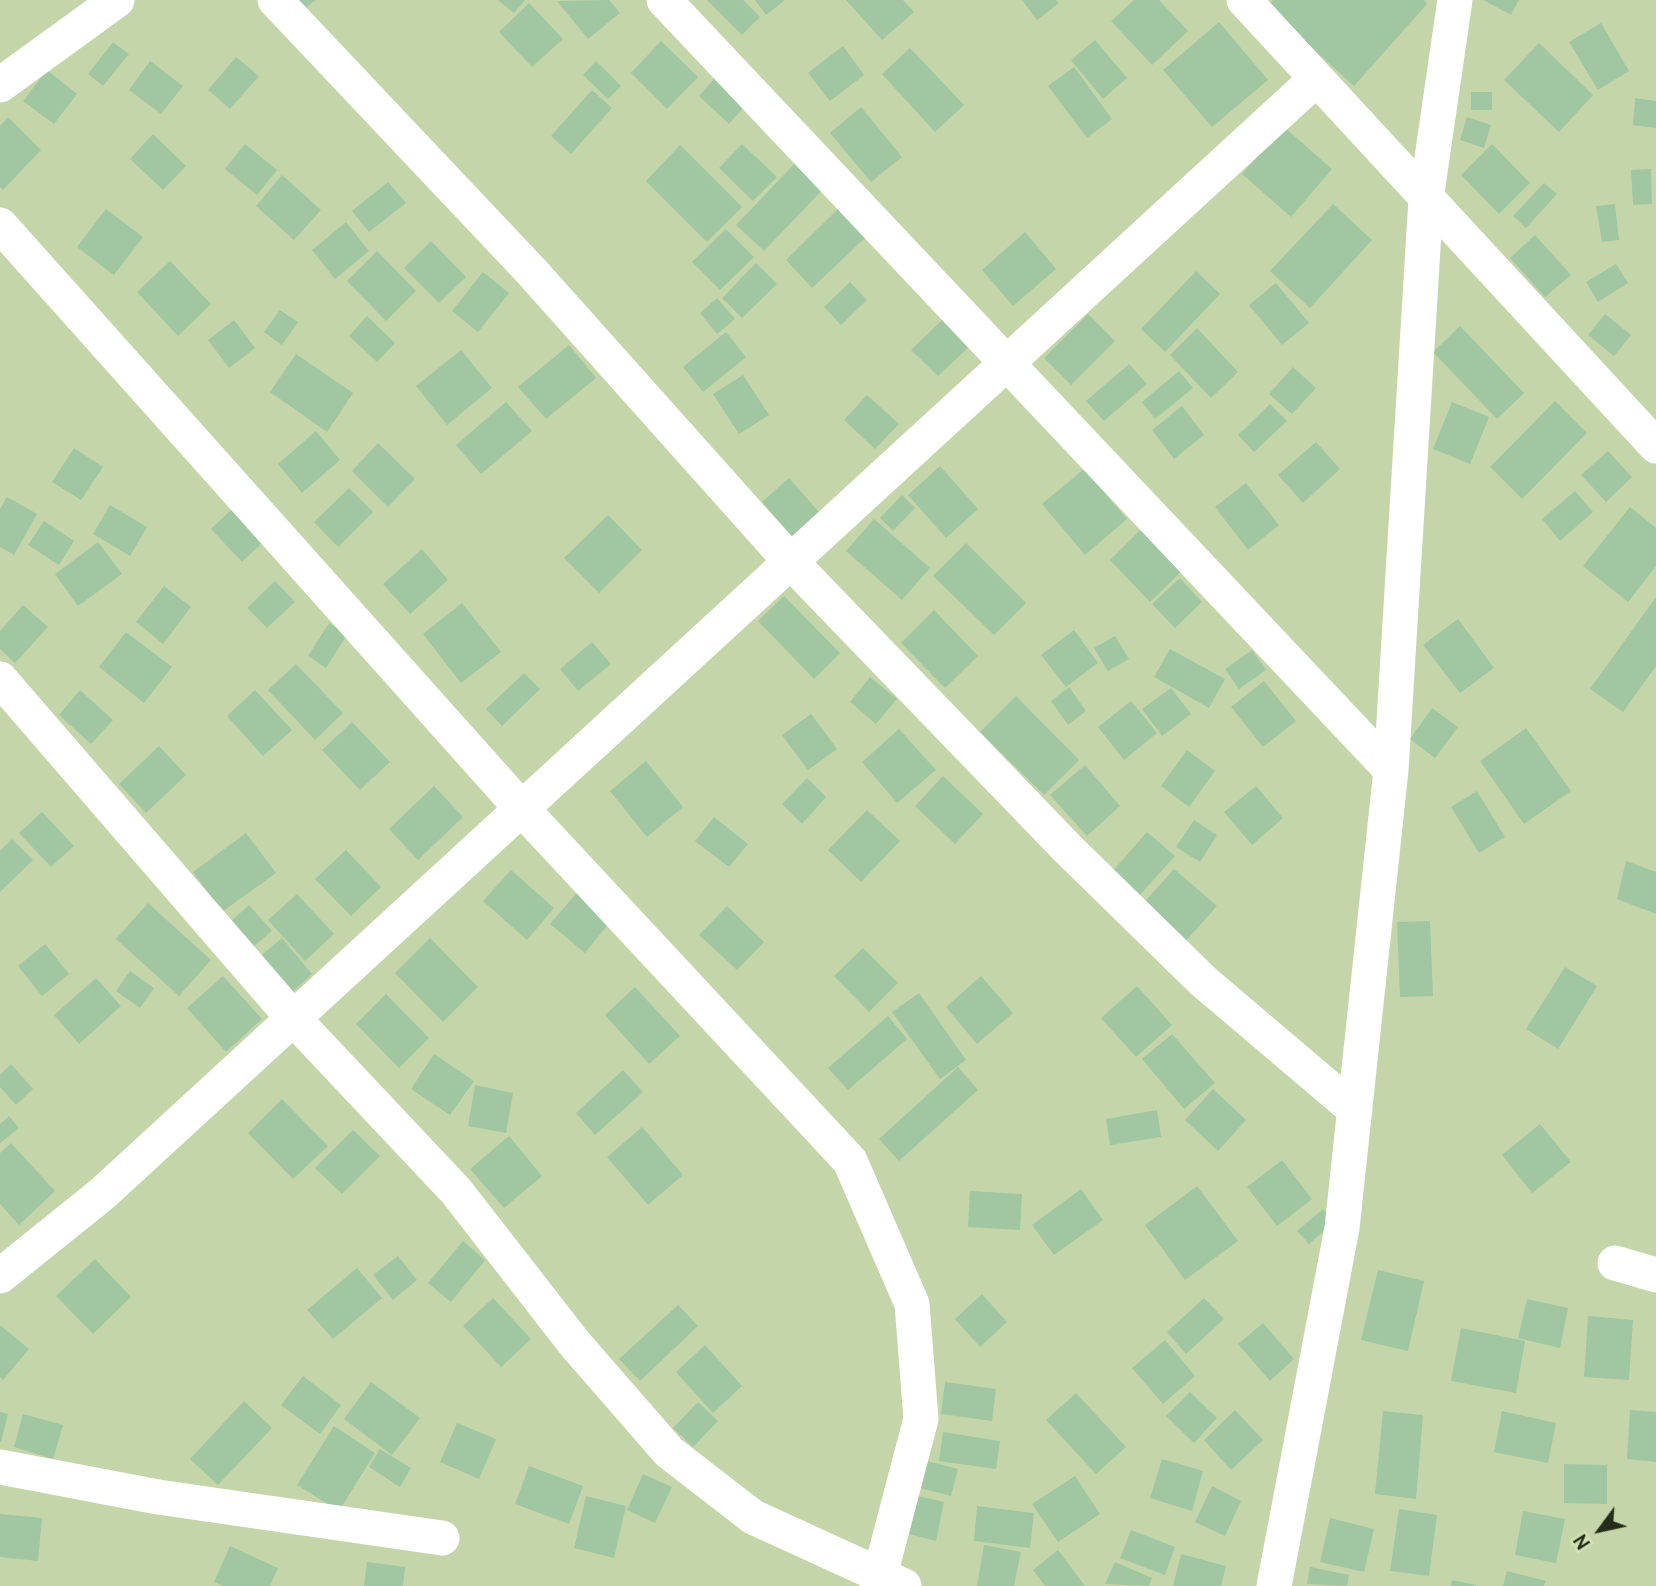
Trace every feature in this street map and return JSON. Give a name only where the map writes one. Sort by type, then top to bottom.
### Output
[{"type":"street","points":[[0,85],[117,0]]},
{"type":"street","points":[[275,0],[532,272],[791,562],[1057,839],[1193,972],[1355,1110]]},
{"type":"street","points":[[664,0],[1391,770]]},
{"type":"street","points":[[1244,0],[1656,446]]},
{"type":"street","points":[[1274,1586],[1342,1228],[1391,770],[1426,199],[1455,0]]},
{"type":"street","points":[[3,1268],[102,1194],[1316,79]]},
{"type":"street","points":[[0,225],[522,809],[850,1161],[912,1304],[921,1419],[887,1583],[753,1517],[669,1452],[575,1344],[456,1191],[293,1018],[0,679]]},
{"type":"street","points":[[1615,1263],[1656,1275]]},
{"type":"street","points":[[0,1467],[158,1497],[442,1538]]},
{"type":"building","points":[[285,0],[316,0],[296,15]]},
{"type":"building","points":[[498,0],[525,0],[514,13]]},
{"type":"building","points":[[609,0],[620,13],[588,39],[557,1]]},
{"type":"building","points":[[707,0],[743,0],[760,17],[742,35]]},
{"type":"building","points":[[755,0],[785,0],[766,15]]},
{"type":"building","points":[[846,0],[903,0],[914,12],[882,40]]},
{"type":"building","points":[[1022,0],[1056,0],[1059,3],[1037,20]]},
{"type":"building","points":[[1134,0],[1159,0],[1188,31],[1152,65],[1111,21]]},
{"type":"building","points":[[1273,0],[1424,0],[1427,4],[1354,86],[1267,7]]},
{"type":"building","points":[[1483,0],[1519,0],[1511,15]]},
{"type":"building","points":[[529,3],[563,39],[532,67],[499,32]]},
{"type":"building","points":[[1219,22],[1268,80],[1212,127],[1163,70]]},
{"type":"building","points":[[1601,23],[1629,71],[1598,90],[1569,42]]},
{"type":"building","points":[[1095,40],[1127,78],[1103,99],[1071,60]]},
{"type":"building","points":[[661,41],[698,77],[667,109],[631,73]]},
{"type":"building","points":[[113,42],[129,54],[103,86],[88,74]]},
{"type":"building","points":[[1539,43],[1593,95],[1559,132],[1504,80]]},
{"type":"building","points":[[843,46],[864,75],[830,101],[808,73]]},
{"type":"building","points":[[910,48],[964,105],[935,132],[882,74]]},
{"type":"building","points":[[236,57],[259,76],[230,109],[208,90]]},
{"type":"building","points":[[150,61],[183,86],[161,114],[129,90]]},
{"type":"building","points":[[596,61],[621,86],[608,99],[583,75]]},
{"type":"building","points":[[1074,67],[1112,119],[1087,138],[1048,86]]},
{"type":"building","points":[[47,70],[77,94],[54,124],[23,101]]},
{"type":"building","points":[[720,72],[750,100],[729,124],[699,96]]},
{"type":"building","points":[[592,90],[612,108],[571,154],[551,136]]},
{"type":"building","points":[[1471,92],[1492,92],[1492,110],[1471,110]]},
{"type":"building","points":[[1635,98],[1656,101],[1656,128],[1633,125]]},
{"type":"building","points":[[861,107],[902,157],[871,182],[830,133]]},
{"type":"building","points":[[8,117],[41,150],[3,190],[0,187],[0,126]]},
{"type":"building","points":[[1467,117],[1491,125],[1484,148],[1460,140]]},
{"type":"building","points":[[1284,127],[1332,169],[1291,217],[1242,174]]},
{"type":"building","points":[[153,134],[186,166],[163,190],[130,159]]},
{"type":"building","points":[[245,144],[277,170],[257,195],[225,169]]},
{"type":"building","points":[[742,144],[777,177],[753,201],[719,168]]},
{"type":"building","points":[[1492,144],[1530,183],[1499,214],[1461,175]]},
{"type":"building","points":[[680,145],[742,207],[707,242],[646,181]]},
{"type":"building","points":[[801,157],[828,184],[764,251],[736,225]]},
{"type":"building","points":[[1651,169],[1652,204],[1633,205],[1631,170]]},
{"type":"building","points":[[282,175],[321,210],[294,240],[256,206]]},
{"type":"building","points":[[388,182],[406,203],[369,232],[352,211]]},
{"type":"building","points":[[1544,183],[1557,194],[1526,228],[1513,216]]},
{"type":"building","points":[[1333,204],[1372,240],[1310,308],[1270,271]]},
{"type":"building","points":[[1615,204],[1619,240],[1602,242],[1596,206]]},
{"type":"building","points":[[106,209],[143,237],[114,275],[77,247]]},
{"type":"building","points":[[838,209],[865,238],[812,288],[786,260]]},
{"type":"building","points":[[346,222],[369,251],[335,279],[312,250]]},
{"type":"building","points":[[726,229],[754,257],[720,290],[692,262]]},
{"type":"building","points":[[1025,232],[1056,269],[1013,306],[982,270]]},
{"type":"building","points":[[1535,235],[1571,275],[1545,297],[1510,258]]},
{"type":"building","points":[[431,241],[466,277],[439,303],[404,268]]},
{"type":"building","points":[[377,251],[416,291],[386,321],[347,281]]},
{"type":"building","points":[[170,261],[211,304],[178,336],[137,292]]},
{"type":"building","points":[[756,263],[777,284],[742,318],[722,298]]},
{"type":"building","points":[[1616,264],[1628,283],[1598,302],[1586,282]]},
{"type":"building","points":[[1196,271],[1220,294],[1165,352],[1141,329]]},
{"type":"building","points":[[483,272],[509,293],[478,332],[452,311]]},
{"type":"building","points":[[850,282],[867,300],[841,325],[824,307]]},
{"type":"building","points":[[1276,283],[1309,323],[1282,345],[1249,305]]},
{"type":"building","points":[[717,298],[735,319],[717,334],[700,313]]},
{"type":"building","points":[[280,310],[298,322],[282,345],[264,332]]},
{"type":"building","points":[[1088,314],[1115,341],[1071,385],[1044,358]]},
{"type":"building","points":[[1605,314],[1631,335],[1614,356],[1588,335]]},
{"type":"building","points":[[367,316],[395,343],[377,362],[349,336]]},
{"type":"building","points":[[234,320],[255,348],[229,368],[208,340]]},
{"type":"building","points":[[942,320],[969,347],[938,376],[911,350]]},
{"type":"building","points":[[1460,326],[1524,393],[1497,419],[1433,352]]},
{"type":"building","points":[[1197,328],[1238,372],[1211,398],[1170,355]]},
{"type":"building","points":[[726,332],[746,357],[703,392],[683,367]]},
{"type":"building","points":[[569,345],[596,378],[546,419],[518,387]]},
{"type":"building","points":[[461,350],[492,388],[447,425],[416,386]]},
{"type":"building","points":[[296,354],[353,393],[327,432],[270,392]]},
{"type":"building","points":[[1129,364],[1147,384],[1104,421],[1086,401]]},
{"type":"building","points":[[1293,367],[1316,388],[1292,414],[1269,394]]},
{"type":"building","points":[[1179,371],[1193,388],[1155,419],[1142,402]]},
{"type":"building","points":[[743,375],[769,415],[739,434],[713,394]]},
{"type":"building","points":[[867,395],[899,424],[875,449],[844,420]]},
{"type":"building","points":[[1555,401],[1587,433],[1522,499],[1490,467]]},
{"type":"building","points":[[506,402],[532,431],[481,474],[456,445]]},
{"type":"building","points":[[1452,402],[1489,417],[1470,464],[1433,449]]},
{"type":"building","points":[[1270,404],[1287,421],[1254,452],[1238,435]]},
{"type":"building","points":[[1182,406],[1204,435],[1174,459],[1152,430]]},
{"type":"building","points":[[316,431],[340,460],[302,493],[278,464]]},
{"type":"building","points":[[1316,442],[1340,469],[1303,503],[1278,475]]},
{"type":"building","points":[[378,443],[415,479],[388,507],[352,471]]},
{"type":"building","points":[[74,448],[103,467],[81,500],[52,482]]},
{"type":"building","points":[[1608,451],[1632,477],[1606,502],[1581,475]]},
{"type":"building","points":[[940,466],[978,509],[946,538],[908,495]]},
{"type":"building","points":[[1084,469],[1127,519],[1085,555],[1042,504]]},
{"type":"building","points":[[789,478],[819,512],[792,536],[762,502]]},
{"type":"building","points":[[1246,483],[1279,525],[1248,550],[1215,507]]},
{"type":"building","points":[[349,488],[373,512],[338,547],[314,522]]},
{"type":"building","points":[[1575,491],[1593,512],[1560,541],[1542,519]]},
{"type":"building","points":[[902,495],[915,508],[893,531],[880,518]]},
{"type":"building","points":[[7,497],[37,514],[14,555],[0,547],[0,509]]},
{"type":"building","points":[[110,505],[147,527],[130,556],[93,534]]},
{"type":"building","points":[[236,505],[266,539],[242,562],[211,529]]},
{"type":"building","points":[[1630,507],[1656,528],[1656,566],[1628,602],[1583,566]]},
{"type":"building","points":[[608,515],[642,550],[599,593],[564,558]]},
{"type":"building","points":[[874,519],[930,568],[902,600],[846,551]]},
{"type":"building","points":[[44,521],[74,541],[59,565],[28,545]]},
{"type":"building","points":[[1141,529],[1182,571],[1150,602],[1110,560]]},
{"type":"building","points":[[98,542],[122,574],[78,606],[55,574]]},
{"type":"building","points":[[966,543],[1026,603],[994,635],[933,576]]},
{"type":"building","points":[[422,549],[448,580],[410,614],[383,584]]},
{"type":"building","points":[[1180,578],[1202,602],[1175,628],[1152,604]]},
{"type":"building","points":[[275,581],[295,602],[267,628],[247,608]]},
{"type":"building","points":[[164,586],[191,607],[163,644],[136,622]]},
{"type":"building","points":[[784,596],[840,653],[814,679],[758,621]]},
{"type":"building","points":[[1656,597],[1656,666],[1623,712],[1590,689]]},
{"type":"building","points":[[462,603],[501,652],[461,683],[423,634]]},
{"type":"building","points":[[23,605],[48,627],[15,663],[0,649],[0,631]]},
{"type":"building","points":[[934,610],[978,656],[945,688],[901,643]]},
{"type":"building","points":[[1458,619],[1494,668],[1460,693],[1423,645]]},
{"type":"building","points":[[329,623],[347,635],[326,668],[308,656]]},
{"type":"building","points":[[1074,630],[1098,663],[1066,687],[1041,655]]},
{"type":"building","points":[[126,632],[172,667],[144,703],[99,667]]},
{"type":"building","points":[[1115,636],[1129,659],[1108,671],[1094,648]]},
{"type":"building","points":[[592,642],[611,664],[578,691],[560,669]]},
{"type":"building","points":[[1170,649],[1225,679],[1209,708],[1154,677]]},
{"type":"building","points":[[1252,650],[1266,670],[1239,689],[1225,669]]},
{"type":"building","points":[[296,664],[343,713],[315,740],[268,690]]},
{"type":"building","points":[[524,673],[540,689],[502,726],[486,709]]},
{"type":"building","points":[[870,677],[897,699],[876,724],[850,702]]},
{"type":"building","points":[[1264,681],[1296,721],[1263,747],[1231,707]]},
{"type":"building","points":[[1069,687],[1086,711],[1068,725],[1051,701]]},
{"type":"building","points":[[1171,688],[1191,714],[1162,736],[1142,709]]},
{"type":"building","points":[[80,690],[113,720],[91,744],[59,715]]},
{"type":"building","points":[[255,690],[292,730],[263,756],[227,716]]},
{"type":"building","points":[[1016,696],[1079,760],[1044,795],[980,732]]},
{"type":"building","points":[[1131,701],[1157,733],[1124,760],[1098,727]]},
{"type":"building","points":[[1432,708],[1458,727],[1435,758],[1410,739]]},
{"type":"building","points":[[811,714],[837,749],[808,770],[782,735]]},
{"type":"building","points":[[352,722],[390,762],[360,790],[322,750]]},
{"type":"building","points":[[1526,728],[1571,791],[1524,824],[1480,761]]},
{"type":"building","points":[[899,729],[936,770],[897,803],[862,762]]},
{"type":"building","points":[[159,746],[186,775],[146,813],[119,784]]},
{"type":"building","points":[[1187,750],[1215,771],[1189,807],[1161,786]]},
{"type":"building","points":[[646,761],[683,807],[647,837],[610,791]]},
{"type":"building","points":[[1085,765],[1120,806],[1087,836],[1050,795]]},
{"type":"building","points":[[943,776],[983,814],[955,844],[915,806]]},
{"type":"building","points":[[807,778],[826,797],[802,824],[782,804]]},
{"type":"building","points":[[434,786],[463,817],[418,860],[389,829]]},
{"type":"building","points":[[1256,786],[1283,818],[1252,845],[1224,812]]},
{"type":"building","points":[[1477,791],[1505,837],[1479,853],[1451,807]]},
{"type":"building","points":[[867,810],[900,841],[861,882],[828,850]]},
{"type":"building","points":[[42,812],[74,846],[51,867],[19,833]]},
{"type":"building","points":[[714,817],[748,844],[729,867],[695,841]]},
{"type":"building","points":[[1194,820],[1217,835],[1200,862],[1176,847]]},
{"type":"building","points":[[1147,832],[1175,856],[1138,897],[1111,873]]},
{"type":"building","points":[[246,833],[276,873],[222,912],[193,872]]},
{"type":"building","points":[[12,839],[33,860],[0,892],[0,851]]},
{"type":"building","points":[[346,850],[381,887],[351,916],[315,879]]},
{"type":"building","points":[[1626,861],[1656,872],[1656,914],[1617,899]]},
{"type":"building","points":[[1174,869],[1217,906],[1184,943],[1141,906]]},
{"type":"building","points":[[511,870],[554,908],[527,940],[483,901]]},
{"type":"building","points":[[580,889],[614,917],[585,953],[550,924]]},
{"type":"building","points":[[297,894],[334,934],[305,961],[268,920]]},
{"type":"building","points":[[148,903],[211,960],[179,996],[116,939]]},
{"type":"building","points":[[249,905],[272,931],[253,947],[230,922]]},
{"type":"building","points":[[727,906],[764,942],[737,970],[699,935]]},
{"type":"building","points":[[1430,921],[1433,996],[1400,997],[1397,922]]},
{"type":"building","points":[[282,938],[312,974],[289,995],[257,959]]},
{"type":"building","points":[[430,938],[478,987],[443,1022],[395,973]]},
{"type":"building","points":[[45,944],[69,974],[42,996],[18,966]]},
{"type":"building","points":[[863,948],[898,983],[869,1012],[834,976]]},
{"type":"building","points":[[1565,967],[1597,986],[1558,1049],[1526,1029]]},
{"type":"building","points":[[130,971],[154,988],[140,1008],[116,991]]},
{"type":"building","points":[[223,976],[262,1019],[226,1052],[187,1008]]},
{"type":"building","points":[[981,976],[1013,1013],[977,1044],[946,1007]]},
{"type":"building","points":[[96,978],[121,1006],[79,1044],[54,1015]]},
{"type":"building","points":[[1137,986],[1172,1025],[1136,1057],[1101,1018]]},
{"type":"building","points":[[635,987],[680,1036],[649,1064],[605,1015]]},
{"type":"building","points":[[919,993],[966,1060],[940,1079],[892,1012]]},
{"type":"building","points":[[386,994],[429,1038],[399,1068],[356,1024]]},
{"type":"building","points":[[888,1016],[907,1039],[848,1090],[828,1068]]},
{"type":"building","points":[[1172,1034],[1215,1083],[1184,1109],[1142,1059]]},
{"type":"building","points":[[434,1054],[474,1081],[450,1115],[411,1089]]},
{"type":"building","points":[[11,1064],[33,1089],[16,1105],[0,1087],[0,1075]]},
{"type":"building","points":[[958,1067],[978,1090],[899,1161],[879,1139]]},
{"type":"building","points":[[623,1070],[643,1092],[595,1135],[576,1113]]},
{"type":"building","points":[[475,1085],[513,1093],[506,1133],[468,1126]]},
{"type":"building","points":[[1213,1089],[1246,1120],[1218,1151],[1185,1120]]},
{"type":"building","points":[[282,1099],[328,1146],[293,1179],[248,1133]]},
{"type":"building","points":[[1157,1110],[1161,1137],[1110,1145],[1106,1119]]},
{"type":"building","points":[[9,1116],[19,1128],[0,1143],[0,1124]]},
{"type":"building","points":[[1540,1124],[1571,1162],[1532,1193],[1502,1155]]},
{"type":"building","points":[[642,1127],[683,1175],[648,1205],[607,1157]]},
{"type":"building","points":[[353,1130],[380,1156],[342,1194],[315,1168]]},
{"type":"building","points":[[509,1136],[542,1176],[504,1208],[470,1169]]},
{"type":"building","points":[[11,1143],[55,1191],[19,1225],[0,1204],[0,1153]]},
{"type":"building","points":[[1282,1160],[1312,1199],[1277,1226],[1247,1187]]},
{"type":"building","points":[[1197,1186],[1238,1241],[1185,1280],[1145,1225]]},
{"type":"building","points":[[1081,1189],[1103,1220],[1054,1255],[1032,1225]]},
{"type":"building","points":[[970,1191],[1022,1194],[1020,1230],[968,1227]]},
{"type":"building","points":[[1323,1209],[1334,1222],[1309,1244],[1297,1231]]},
{"type":"building","points":[[463,1241],[485,1260],[451,1302],[428,1283]]},
{"type":"building","points":[[398,1256],[417,1280],[393,1300],[373,1275]]},
{"type":"building","points":[[95,1259],[131,1297],[93,1334],[56,1296]]},
{"type":"building","points":[[357,1268],[382,1298],[333,1339],[307,1310]]},
{"type":"building","points":[[1378,1270],[1424,1281],[1408,1351],[1361,1340]]},
{"type":"building","points":[[982,1294],[1007,1322],[980,1347],[955,1319]]},
{"type":"building","points":[[493,1298],[531,1339],[501,1367],[463,1326]]},
{"type":"building","points":[[1204,1298],[1224,1319],[1186,1354],[1167,1332]]},
{"type":"building","points":[[1527,1299],[1568,1308],[1560,1348],[1518,1338]]},
{"type":"building","points":[[678,1305],[698,1326],[640,1381],[619,1359]]},
{"type":"building","points":[[1588,1316],[1633,1320],[1629,1380],[1584,1377]]},
{"type":"building","points":[[1263,1323],[1294,1359],[1270,1381],[1238,1344]]},
{"type":"building","points":[[0,1325],[29,1349],[3,1380],[0,1377]]},
{"type":"building","points":[[1461,1328],[1525,1341],[1516,1393],[1451,1381]]},
{"type":"building","points":[[1165,1340],[1195,1376],[1163,1404],[1132,1368]]},
{"type":"building","points":[[705,1345],[742,1386],[713,1413],[676,1372]]},
{"type":"building","points":[[303,1376],[341,1405],[320,1434],[281,1405]]},
{"type":"building","points":[[371,1382],[420,1418],[392,1455],[344,1419]]},
{"type":"building","points":[[945,1382],[996,1389],[992,1421],[941,1414]]},
{"type":"building","points":[[1190,1392],[1217,1418],[1194,1443],[1166,1416]]},
{"type":"building","points":[[1076,1393],[1126,1447],[1096,1474],[1046,1420]]},
{"type":"building","points":[[244,1401],[272,1428],[218,1485],[190,1459]]},
{"type":"building","points":[[698,1402],[718,1421],[693,1447],[673,1428]]},
{"type":"building","points":[[1235,1410],[1263,1440],[1231,1470],[1204,1440]]},
{"type":"building","points":[[1630,1410],[1656,1412],[1656,1462],[1627,1459]]},
{"type":"building","points":[[1383,1411],[1423,1415],[1416,1499],[1375,1494]]},
{"type":"building","points":[[1502,1411],[1556,1423],[1548,1463],[1494,1452]]},
{"type":"building","points":[[0,1412],[8,1414],[1,1442],[0,1442]]},
{"type":"building","points":[[23,1414],[63,1425],[53,1459],[14,1447]]},
{"type":"building","points":[[457,1423],[496,1439],[479,1479],[440,1462]]},
{"type":"building","points":[[334,1426],[375,1453],[339,1511],[297,1485]]},
{"type":"building","points":[[943,1432],[1000,1441],[996,1469],[939,1461]]},
{"type":"building","points":[[380,1449],[411,1468],[400,1487],[369,1467]]},
{"type":"building","points":[[1162,1459],[1203,1471],[1192,1511],[1150,1498]]},
{"type":"building","points":[[927,1461],[958,1469],[951,1496],[920,1488]]},
{"type":"building","points":[[1564,1464],[1607,1465],[1607,1504],[1564,1503]]},
{"type":"building","points":[[529,1466],[583,1486],[569,1524],[515,1504]]},
{"type":"building","points":[[643,1474],[672,1487],[655,1523],[627,1510]]},
{"type":"building","points":[[1075,1476],[1100,1514],[1058,1542],[1032,1504]]},
{"type":"building","points":[[1212,1486],[1241,1501],[1225,1536],[1195,1522]]},
{"type":"building","points":[[586,1496],[626,1506],[614,1558],[574,1548]]},
{"type":"building","points":[[918,1496],[944,1502],[936,1541],[909,1534]]},
{"type":"building","points":[[977,1506],[1034,1513],[1030,1548],[974,1541]]},
{"type":"building","points":[[1399,1509],[1437,1515],[1429,1576],[1390,1571]]},
{"type":"building","points":[[1523,1511],[1565,1519],[1556,1563],[1515,1555]]},
{"type":"building","points":[[0,1514],[42,1518],[38,1561],[0,1557]]},
{"type":"building","points":[[1330,1518],[1374,1529],[1364,1572],[1320,1562]]},
{"type":"building","points":[[1131,1530],[1175,1547],[1165,1575],[1120,1558]]},
{"type":"building","points":[[984,1545],[1021,1552],[1014,1586],[977,1586]]},
{"type":"building","points":[[230,1546],[278,1568],[270,1586],[223,1586],[214,1582]]},
{"type":"building","points":[[1058,1550],[1085,1586],[1045,1586],[1033,1570]]},
{"type":"building","points":[[1181,1554],[1226,1566],[1221,1586],[1173,1586]]},
{"type":"building","points":[[367,1562],[405,1567],[403,1586],[364,1586]]},
{"type":"building","points":[[1115,1562],[1152,1578],[1149,1586],[1105,1584]]},
{"type":"building","points":[[1310,1567],[1349,1575],[1347,1586],[1307,1584]]},
{"type":"building","points":[[1507,1571],[1546,1581],[1544,1586],[1503,1586]]},
{"type":"building","points":[[1452,1580],[1476,1585],[1476,1586],[1451,1586]]}]
